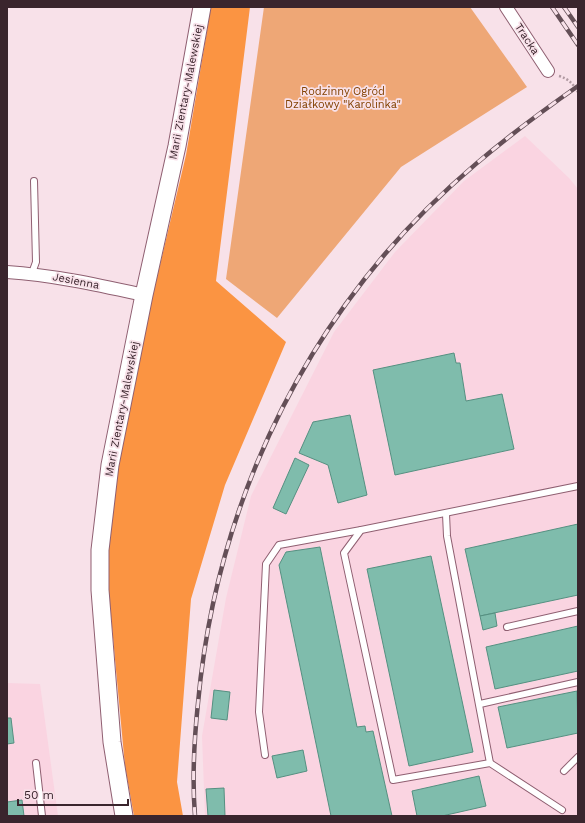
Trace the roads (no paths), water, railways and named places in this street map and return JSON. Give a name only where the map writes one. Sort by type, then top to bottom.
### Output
[{"type":"street","name":"Marii Zientary-Malewskiej","points":[[124,816],[112,742],[100,590],[100,550],[110,465],[144,295],[177,146],[202,7]]},
{"type":"street","name":"Tracka","points":[[506,7],[548,71]]},
{"type":"street","name":"Jesienna","points":[[7,272],[32,273],[144,295]]},
{"type":"lane","points":[[32,273],[36,262],[34,181]]},
{"type":"lane","points":[[266,755],[259,712],[266,564],[279,545],[446,514],[578,486]]},
{"type":"lane","points":[[446,514],[447,536],[490,763]]},
{"type":"lane","points":[[361,530],[344,553],[392,780],[490,763],[562,810]]},
{"type":"lane","points":[[507,627],[578,611]]},
{"type":"lane","points":[[480,704],[578,682]]},
{"type":"lane","points":[[564,771],[578,757]]},
{"type":"lane","points":[[36,763],[42,816]]},
{"type":"railway","points":[[552,7],[578,45]]},
{"type":"railway","points":[[564,7],[578,27]]},
{"type":"railway","points":[[195,816],[195,731],[206,641],[218,581],[235,521],[257,464],[282,408],[312,354],[347,303],[385,254],[406,230],[452,185],[501,143],[578,86]]},
{"type":"park label","name":"Rodzinny Ogród Działkowy \"Karolinka\"","points":[[343,97]]}]
